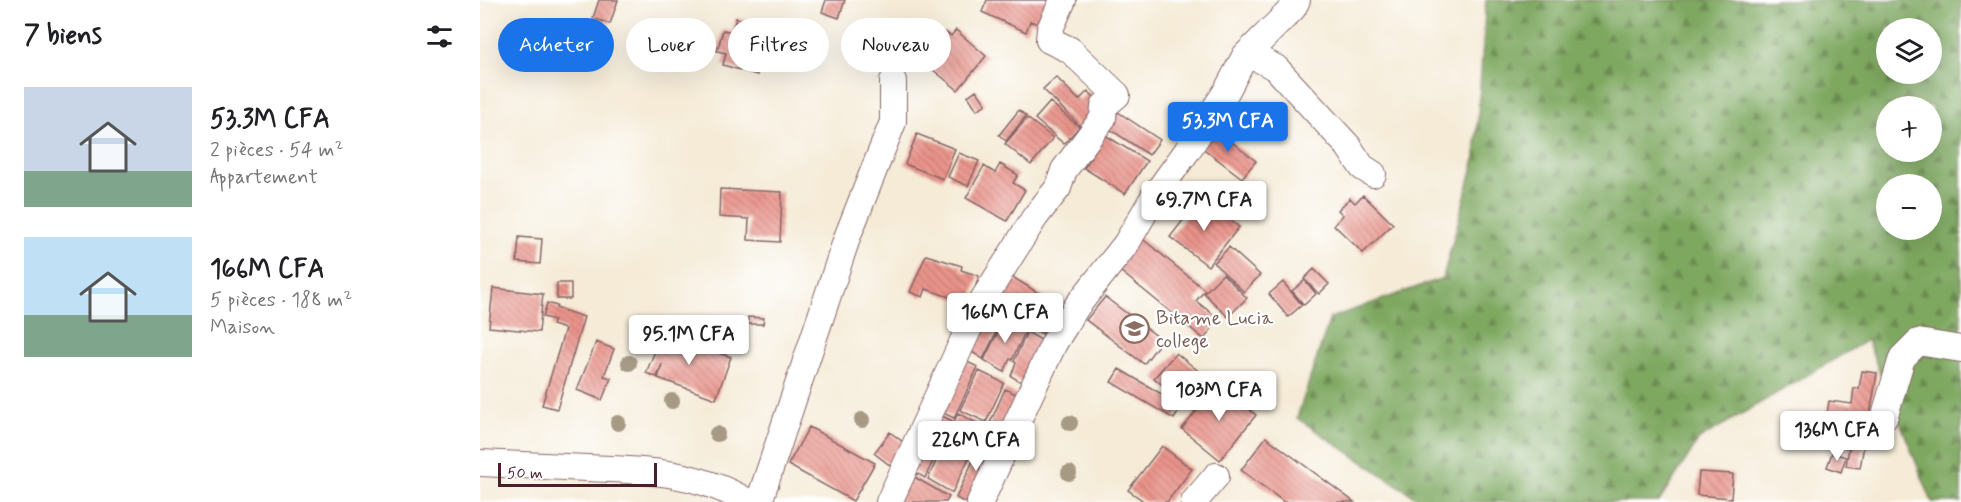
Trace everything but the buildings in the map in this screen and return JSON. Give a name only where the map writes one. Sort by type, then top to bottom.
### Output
[{"type":"street","points":[[889,502],[979,306],[1035,217],[1058,188],[1064,170],[1103,118],[1104,106],[1117,95],[1070,50],[1049,40],[1050,29],[1063,0]]},
{"type":"street","points":[[980,502],[1054,344],[1077,306],[1126,244],[1153,198],[1226,92],[1245,56],[1293,8],[1297,0]]},
{"type":"street","points":[[1245,56],[1259,59],[1276,68],[1348,146],[1362,167],[1373,174]]},
{"type":"street","points":[[759,502],[848,235],[894,122],[894,81]]},
{"type":"street","points":[[1884,418],[1902,358],[1918,342],[1961,349]]},
{"type":"street","points":[[480,463],[651,471],[695,478],[730,491],[748,502]]},
{"type":"street","points":[[1194,502],[1216,476]]},
{"type":"green space","points":[[1486,0],[1961,0],[1961,502],[1932,502],[1867,340],[1699,439],[1659,502],[1423,502],[1297,418],[1330,318],[1443,278],[1475,159]]},
{"type":"place","name":"Bitame Lucia college","points":[[1135,329]]}]
